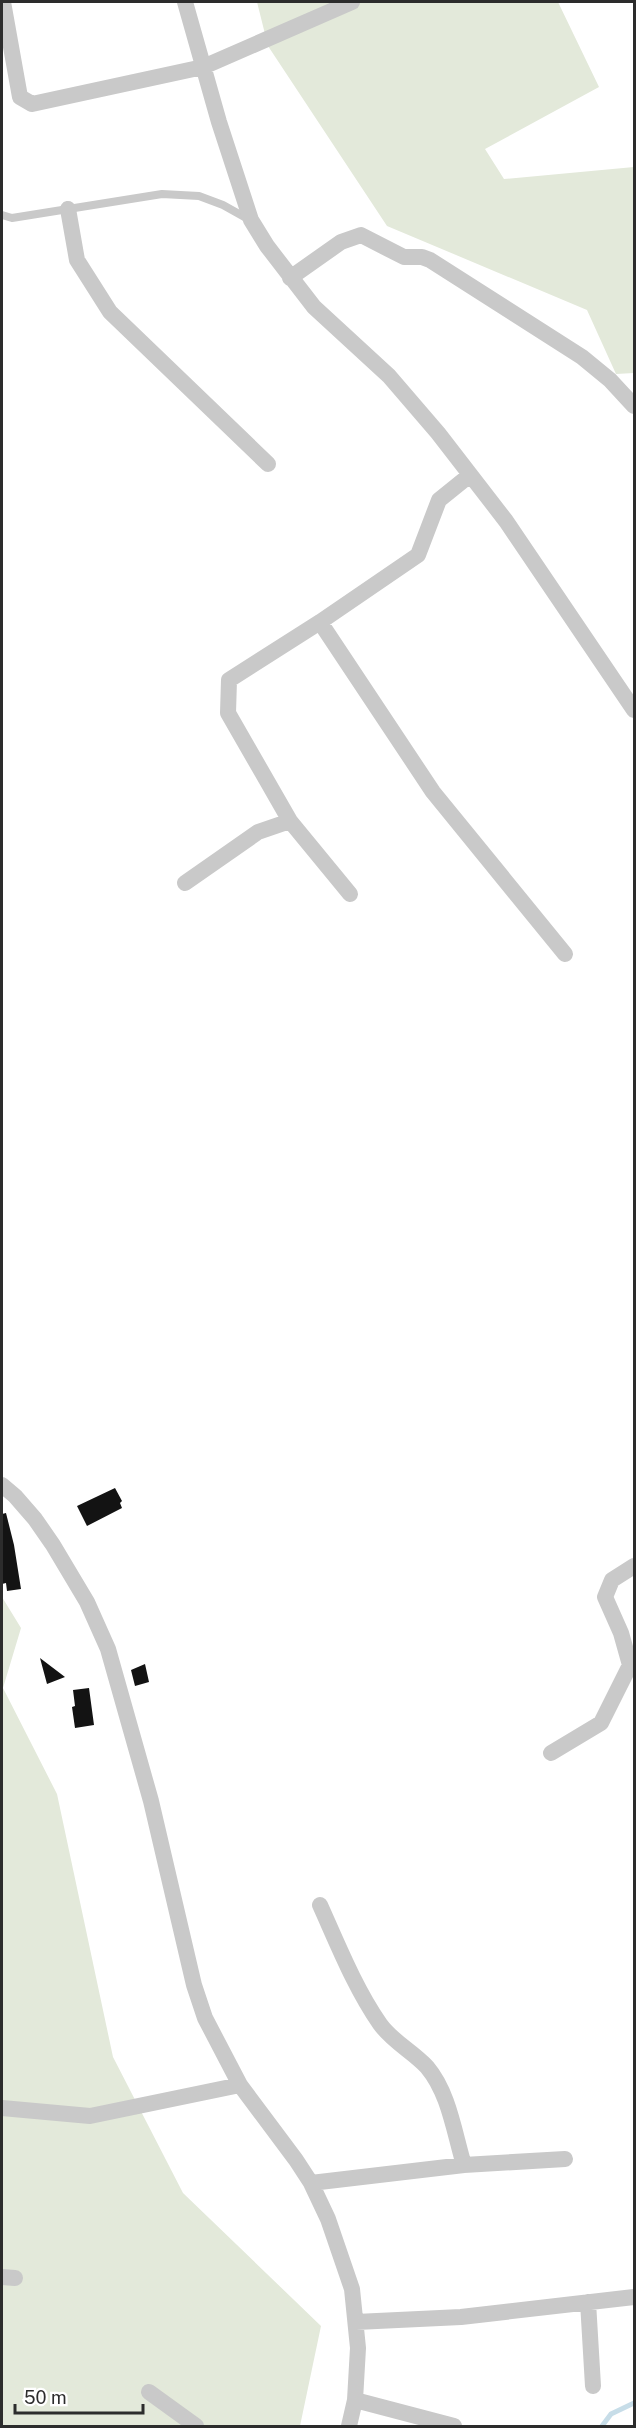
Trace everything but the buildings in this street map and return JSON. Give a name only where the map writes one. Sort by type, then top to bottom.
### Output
[{"type":"street","points":[[3,2],[20,97],[32,104],[203,67],[352,2]]},
{"type":"street","points":[[185,2],[251,220],[290,278],[314,307],[389,376],[506,521],[634,711]]},
{"type":"street","points":[[68,209],[77,260],[110,312],[268,464]]},
{"type":"street","points":[[290,278],[355,236],[368,238],[404,257],[422,257],[582,357],[610,380],[634,406]]},
{"type":"street","points":[[350,894],[290,821],[228,713],[229,680],[320,622],[418,555],[439,500],[470,475]]},
{"type":"street","points":[[320,622],[433,792],[565,954]]},
{"type":"street","points":[[185,883],[258,832],[290,821]]},
{"type":"street","points":[[2,1485],[35,1519],[53,1545],[87,1602],[108,1648],[151,1801],[194,1985],[205,2018],[240,2085],[311,2183],[328,2219],[352,2289],[356,2322],[358,2348],[355,2400],[349,2427]]},
{"type":"street","points":[[551,1753],[601,1723],[630,1665],[621,1633],[605,1597],[612,1580],[634,1566]]},
{"type":"street","points":[[320,1905],[349,1970],[379,2022],[391,2037],[421,2061],[437,2082],[445,2098],[464,2164]]},
{"type":"street","points":[[2,2108],[90,2116],[240,2085]]},
{"type":"street","points":[[311,2183],[464,2164],[565,2159]]},
{"type":"street","points":[[356,2322],[461,2317],[634,2297]]},
{"type":"street","points":[[588,2302],[593,2386]]},
{"type":"street","points":[[149,2392],[196,2427]]},
{"type":"street","points":[[355,2400],[454,2427]]},
{"type":"lane","points":[[2,215],[12,218],[162,194],[199,196],[223,205],[251,220]]},
{"type":"green space","points":[[257,2],[558,2],[599,87],[485,149],[504,179],[634,167],[634,373],[616,374],[587,310],[387,226],[268,46]]},
{"type":"green space","points":[[2,1597],[21,1628],[3,1688],[57,1794],[113,2057],[183,2193],[321,2326],[300,2426],[2,2426]]},
{"type":"waterway","points":[[602,2426],[611,2414],[634,2403]]}]
